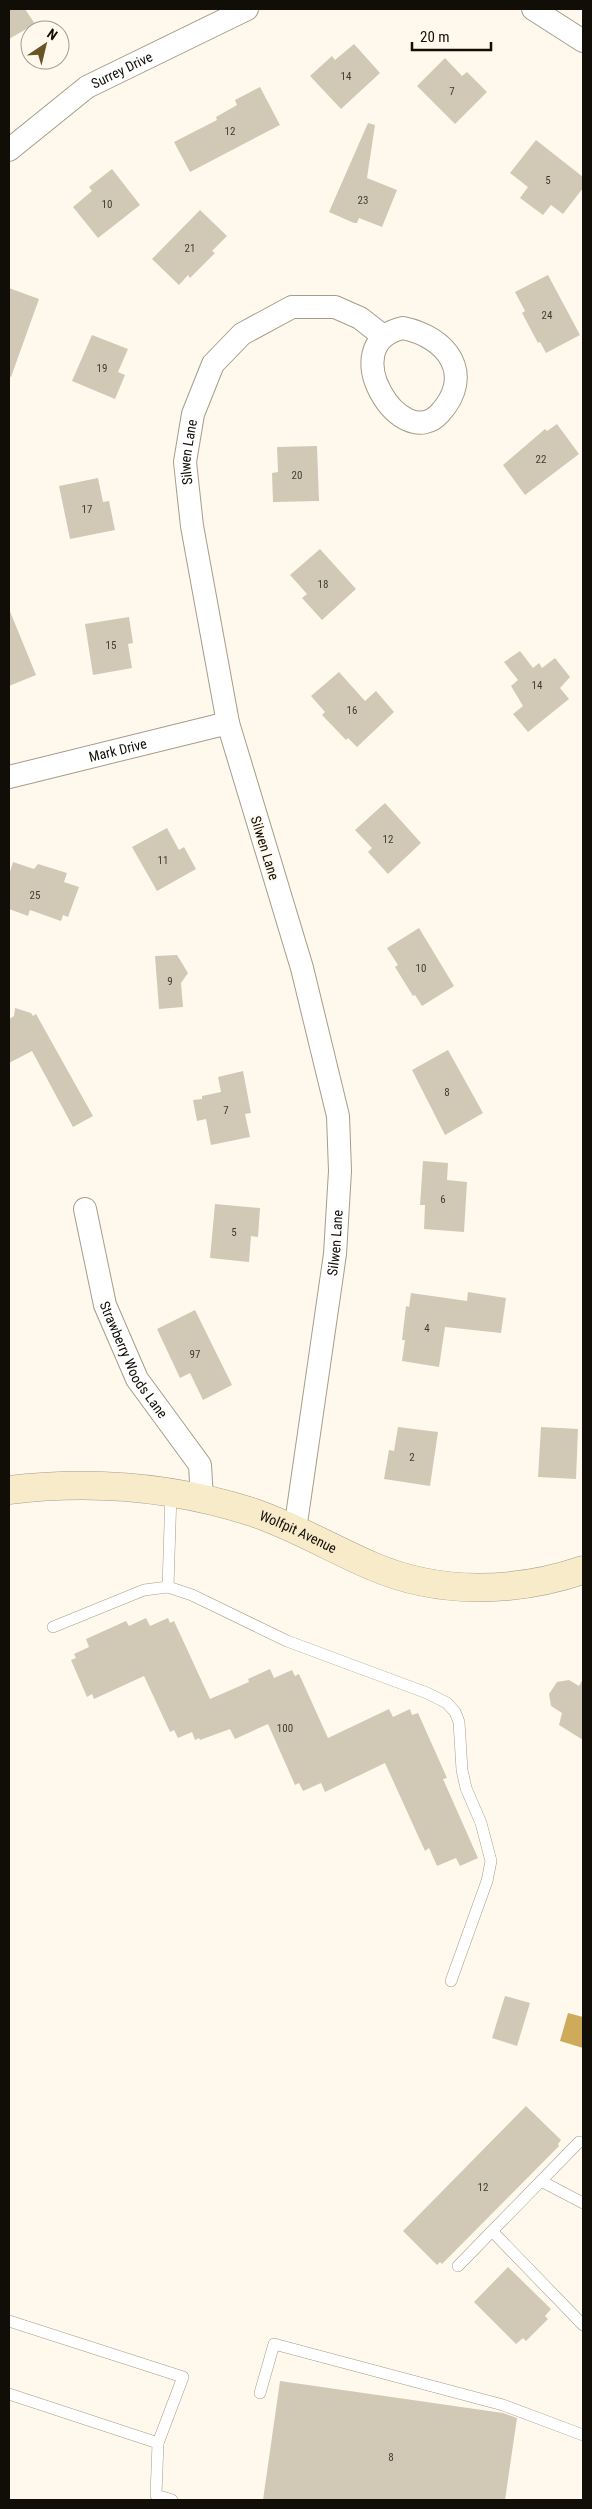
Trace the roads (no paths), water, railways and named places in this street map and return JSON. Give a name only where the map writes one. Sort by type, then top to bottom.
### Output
[{"type":"street","name":"Surrey Drive","points":[[9,150],[87,87],[247,9]]},
{"type":"street","points":[[533,9],[583,41]]},
{"type":"street","name":"Silwen Lane","points":[[295,1530],[335,1254],[340,1171],[338,1116],[302,968],[228,723],[192,526],[185,462],[193,414],[213,364],[242,334],[292,307],[335,307],[360,318],[383,336]]},
{"type":"street","name":"Mark Drive","points":[[9,777],[228,723]]},
{"type":"street","name":"Strawberry Woods Lane","points":[[85,1209],[105,1305],[137,1378],[200,1465],[202,1499]]},
{"type":"street","name":"Wolfpit Avenue","points":[[9,1490],[81,1485],[171,1493],[202,1499],[259,1514],[375,1568],[414,1580],[444,1586],[505,1587],[582,1573]]},
{"type":"lane","points":[[168,1587],[171,1493]]},
{"type":"lane","points":[[52,1627],[144,1590],[168,1587],[192,1595],[296,1644],[427,1693],[447,1703],[455,1712],[459,1722],[466,1788],[482,1823],[491,1861],[487,1881],[451,1982]]},
{"type":"lane","points":[[458,2266],[579,2142]]},
{"type":"lane","points":[[541,2181],[583,2203]]},
{"type":"lane","points":[[492,2231],[583,2325]]},
{"type":"lane","points":[[9,2323],[183,2377],[158,2443],[156,2495],[172,2500]]},
{"type":"lane","points":[[260,2393],[274,2344],[503,2405],[583,2435]]},
{"type":"lane","points":[[9,2394],[158,2443]]}]
